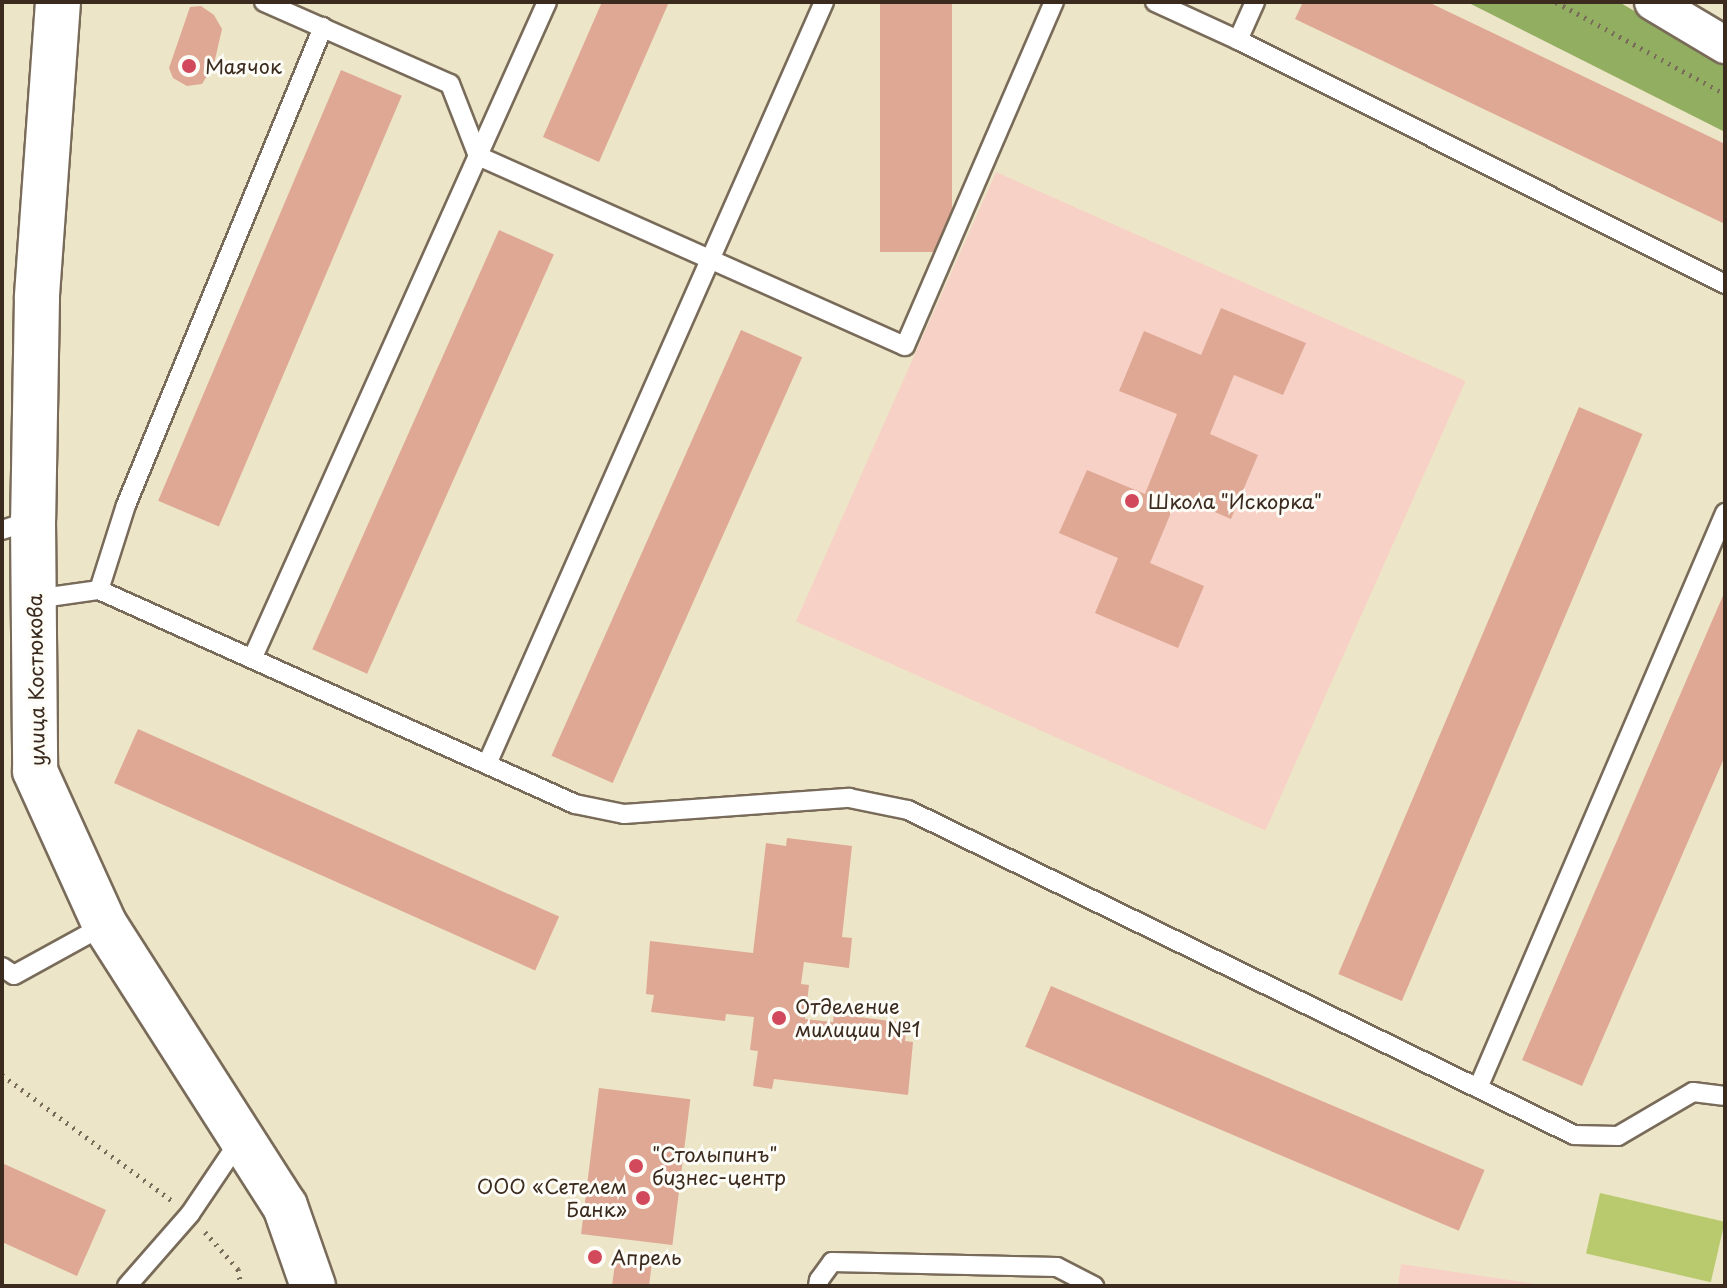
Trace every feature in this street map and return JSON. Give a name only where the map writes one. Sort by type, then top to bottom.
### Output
[{"type":"main road","name":"улица Костюкова","points":[[58,2],[18,525],[35,599],[35,771],[105,925],[285,1206],[313,1286]]},
{"type":"street","points":[[1653,2],[1725,45]]},
{"type":"lane","points":[[264,2],[450,84],[478,156],[905,346],[1054,2]]},
{"type":"lane","points":[[253,657],[547,2]]},
{"type":"lane","points":[[487,764],[824,2]]},
{"type":"lane","points":[[1155,2],[1238,40],[1725,284]]},
{"type":"lane","points":[[1238,40],[1255,2]]},
{"type":"lane","points":[[99,590],[126,505],[323,27]]},
{"type":"lane","points":[[1478,1088],[1725,513]]},
{"type":"lane","points":[[35,599],[99,590],[575,804],[624,814],[849,798],[908,810],[1574,1135],[1618,1136],[1693,1092],[1725,1096]]},
{"type":"lane","points":[[2,967],[14,975],[105,925]]},
{"type":"lane","points":[[127,1286],[190,1214],[242,1137]]},
{"type":"lane","points":[[818,1286],[824,1270],[832,1262],[1057,1267],[1094,1286]]},
{"type":"path","points":[[1556,2],[1725,94]]},
{"type":"path","points":[[2,1075],[190,1214],[238,1269],[241,1286]]},
{"type":"shaded area","name":"Школа \"Искорка\"","points":[[996,172],[1466,381],[1265,831],[796,621]]},
{"type":"shaded area","points":[[1401,1264],[1550,1286],[1398,1286]]},
{"type":"green space","points":[[1467,2],[1619,2],[1725,64],[1725,132]]},
{"type":"green space","points":[[1600,1193],[1725,1222],[1711,1282],[1586,1253]]},
{"type":"building","points":[[602,2],[669,2],[599,162],[543,137]]},
{"type":"building","points":[[880,2],[952,2],[952,252],[880,252]]},
{"type":"building","points":[[1303,2],[1428,2],[1725,144],[1725,224],[1295,19]]},
{"type":"building","points":[[201,6],[214,15],[222,29],[214,64],[202,84],[187,86],[173,78],[169,68],[190,7]]},
{"type":"building","points":[[341,70],[402,96],[219,527],[158,501]]},
{"type":"building","points":[[499,230],[554,254],[367,674],[312,649]]},
{"type":"building","points":[[1221,308],[1306,343],[1283,395],[1234,375],[1210,434],[1258,455],[1231,519],[1178,496],[1150,563],[1204,586],[1178,648],[1095,613],[1118,558],[1059,533],[1087,470],[1145,494],[1177,414],[1119,391],[1144,331],[1201,355]]},
{"type":"building","points":[[741,330],[802,357],[613,783],[551,756]]},
{"type":"building","points":[[1579,407],[1643,434],[1402,1001],[1338,974]]},
{"type":"building","points":[[1725,591],[1725,756],[1582,1086],[1522,1060]]},
{"type":"building","points":[[138,729],[559,917],[535,970],[114,783]]},
{"type":"building","points":[[787,838],[852,846],[842,937],[852,938],[849,968],[804,962],[801,984],[809,985],[805,1019],[833,1022],[834,1014],[907,1023],[905,1041],[913,1042],[908,1095],[774,1079],[772,1089],[753,1086],[758,1051],[750,1050],[754,1017],[726,1014],[725,1021],[651,1012],[654,995],[646,994],[650,941],[753,953],[766,843],[786,846]]},
{"type":"building","points":[[1051,986],[1485,1170],[1459,1231],[1025,1047]]},
{"type":"building","name":"\"Столыпинъ\" бизнес-центр","points":[[599,1088],[690,1099],[672,1245],[581,1234]]},
{"type":"building","points":[[2,1163],[106,1210],[77,1276],[2,1242]]},
{"type":"building","points":[[616,1256],[652,1262],[649,1286],[612,1286]]},
{"type":"place","name":"Маячок","points":[[189,66]]},
{"type":"place","name":"Школа \"Искорка\"","points":[[1132,501]]},
{"type":"place","name":"Отделение милиции №1","points":[[779,1018]]},
{"type":"place","name":"\"Столыпинъ\" бизнес-центр","points":[[636,1166]]},
{"type":"place","name":"ООО «Сетелем Банк»","points":[[643,1198]]},
{"type":"place","name":"Апрель","points":[[595,1257]]}]
